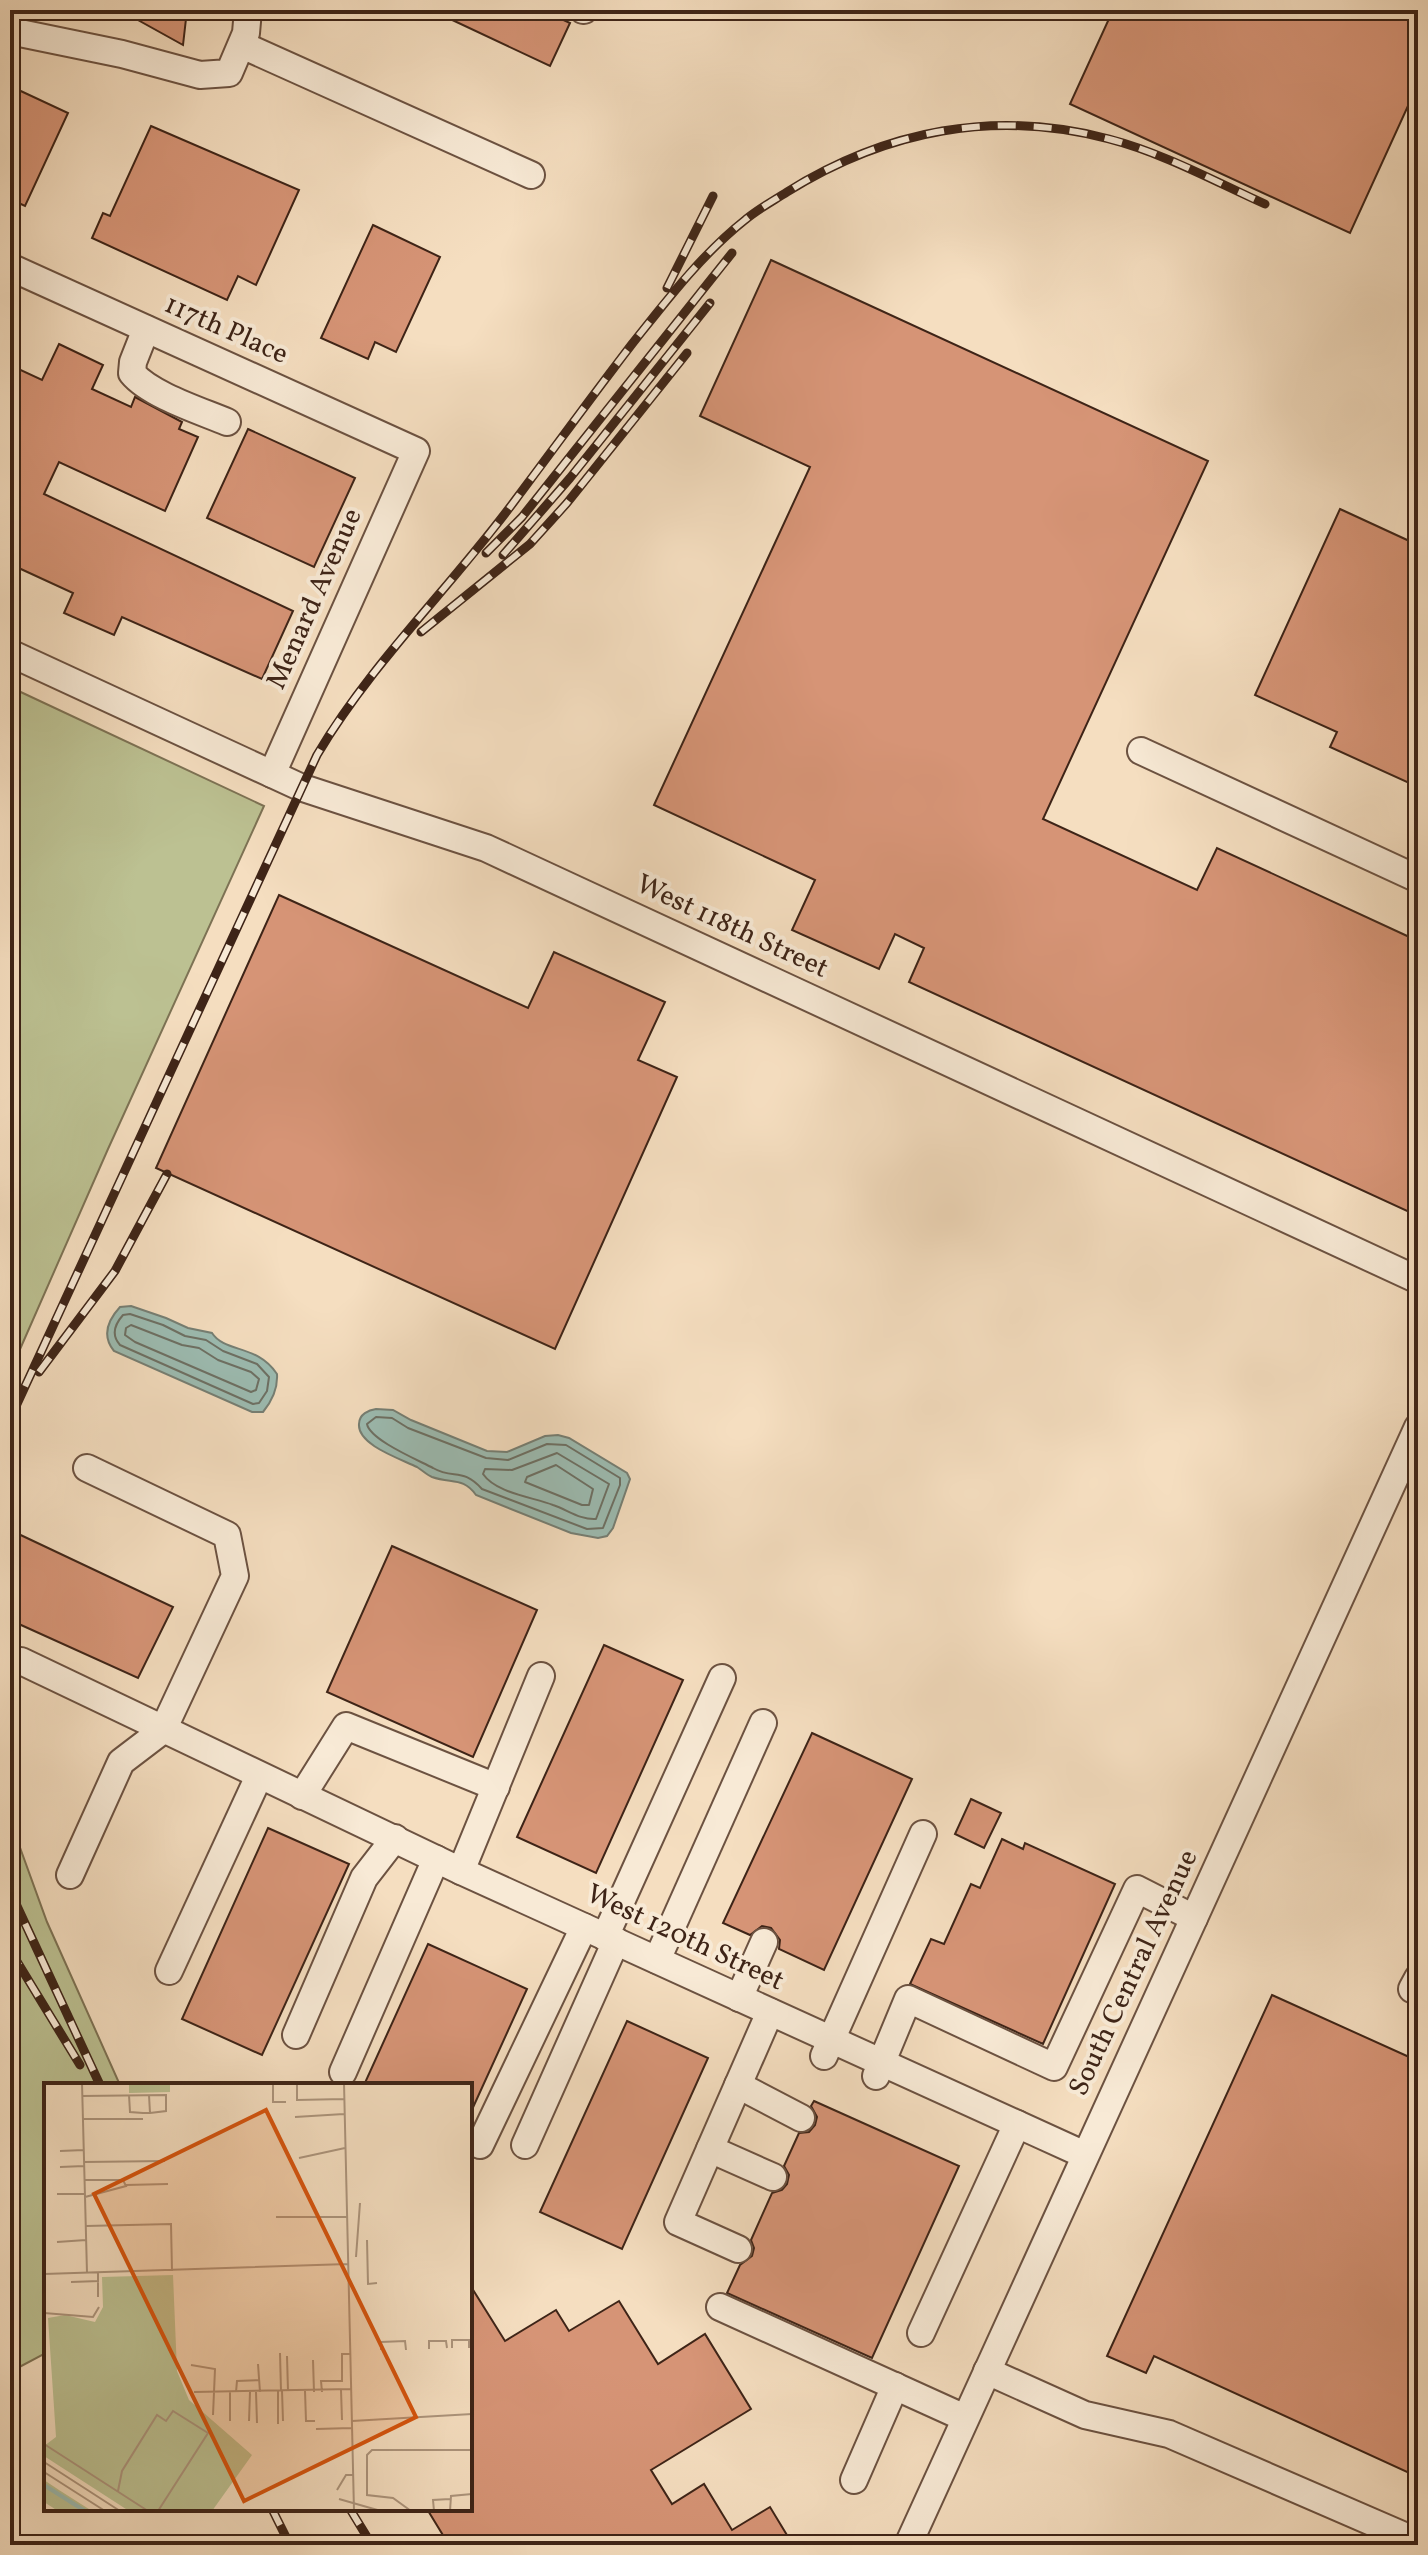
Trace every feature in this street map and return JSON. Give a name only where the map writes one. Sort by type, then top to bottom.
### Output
[{"type":"street","points":[[10,31],[122,54],[200,75],[229,73],[246,33],[248,10]]},
{"type":"street","points":[[242,45],[531,175]]},
{"type":"street","name":"117th Place","points":[[10,267],[416,451]]},
{"type":"street","points":[[146,329],[133,362],[132,373],[137,380],[227,422]]},
{"type":"street","name":"Menard Avenue","points":[[272,774],[416,451]]},
{"type":"street","name":"West 118th Street","points":[[10,653],[300,787],[486,848],[1418,1280]]},
{"type":"street","points":[[1141,751],[1418,879]]},
{"type":"street","name":"South Central Avenue","points":[[908,2545],[1418,1427]]},
{"type":"street","points":[[70,1875],[121,1762],[163,1730],[235,1576],[227,1535],[87,1468]]},
{"type":"street","name":"West 120th Street","points":[[21,1661],[259,1776],[306,1789],[436,1859],[770,2012],[828,2048],[934,2097],[1017,2124],[1085,2155]]},
{"type":"street","points":[[461,1871],[541,1676]]},
{"type":"street","points":[[525,2145],[602,1935],[722,1678]]},
{"type":"street","points":[[657,1960],[763,1723]]},
{"type":"street","points":[[306,1789],[346,1726],[496,1787]]},
{"type":"street","points":[[169,1971],[259,1776]]},
{"type":"street","points":[[828,2048],[923,1834]]},
{"type":"street","points":[[296,2035],[364,1878],[395,1838]]},
{"type":"street","points":[[343,2072],[436,1859]]},
{"type":"street","points":[[878,2071],[908,1999],[1054,2067],[1137,1889],[1194,1918]]},
{"type":"street","points":[[480,2145],[602,1935]]},
{"type":"street","points":[[739,1998],[764,1942]]},
{"type":"street","points":[[738,2249],[678,2222],[770,2012]]},
{"type":"street","points":[[738,2085],[801,2118]]},
{"type":"street","points":[[921,2333],[1017,2124]]},
{"type":"street","points":[[710,2149],[773,2177]]},
{"type":"street","points":[[720,2307],[965,2418]]},
{"type":"street","points":[[987,2371],[1085,2415],[1169,2434],[1418,2542]]},
{"type":"street","points":[[854,2480],[895,2386]]},
{"type":"green space","points":[[10,687],[264,806],[10,1372]]},
{"type":"green space","points":[[10,1820],[47,1922],[119,2083],[44,2083],[44,2354],[10,2372]]},
{"type":"water","points":[[131,1306],[188,1328],[212,1333],[225,1344],[251,1353],[269,1364],[277,1374],[276,1385],[272,1399],[263,1412],[252,1412],[114,1351],[108,1339],[109,1322],[120,1307]]},
{"type":"water","points":[[376,1409],[393,1410],[487,1451],[507,1452],[545,1436],[569,1438],[627,1473],[630,1479],[613,1528],[607,1536],[598,1538],[571,1533],[476,1495],[462,1483],[430,1476],[372,1445],[360,1432],[361,1418]]},
{"type":"building","points":[[120,10],[187,10],[183,45]]},
{"type":"building","points":[[431,10],[542,10],[570,23],[550,66]]},
{"type":"building","points":[[1113,10],[1418,10],[1418,84],[1350,233],[1070,104]]},
{"type":"building","points":[[10,86],[68,113],[25,206],[10,199]]},
{"type":"building","points":[[151,126],[299,190],[256,285],[238,276],[227,300],[92,238],[103,213],[110,216]]},
{"type":"building","points":[[373,225],[440,257],[396,352],[375,342],[368,359],[321,338]]},
{"type":"building","points":[[771,260],[1208,461],[1043,819],[1197,890],[1217,848],[1418,941],[1418,1216],[909,982],[924,948],[895,934],[879,969],[792,930],[815,880],[654,805],[810,467],[700,416]]},
{"type":"building","points":[[59,344],[103,365],[92,389],[131,407],[135,397],[182,422],[179,429],[198,437],[165,511],[59,462],[44,494],[293,611],[262,679],[122,617],[114,635],[64,613],[73,593],[10,564],[10,365],[42,380]]},
{"type":"building","points":[[248,429],[355,478],[314,567],[207,518]]},
{"type":"building","points":[[1340,509],[1418,545],[1418,787],[1330,747],[1337,732],[1255,695]]},
{"type":"building","points":[[279,895],[528,1008],[554,952],[665,1002],[638,1060],[677,1077],[555,1349],[156,1168]]},
{"type":"building","points":[[10,1530],[173,1607],[138,1678],[10,1620]]},
{"type":"building","points":[[392,1546],[537,1610],[473,1757],[327,1692]]},
{"type":"building","points":[[604,1645],[683,1680],[596,1873],[517,1837]]},
{"type":"building","points":[[812,1733],[912,1779],[824,1970],[779,1949],[780,1940],[771,1928],[762,1926],[750,1935],[723,1923]]},
{"type":"building","points":[[971,1799],[1001,1813],[984,1848],[955,1834]]},
{"type":"building","points":[[268,1828],[349,1864],[262,2055],[182,2019]]},
{"type":"building","points":[[1002,1839],[1023,1849],[1025,1843],[1115,1884],[1043,2044],[910,1984],[931,1939],[944,1944],[971,1884],[980,1888]]},
{"type":"building","points":[[428,1944],[527,1989],[472,2110],[472,2083],[365,2083]]},
{"type":"building","points":[[1272,1995],[1418,2061],[1418,2477],[1154,2356],[1146,2373],[1107,2356]]},
{"type":"building","points":[[627,2021],[708,2058],[622,2249],[540,2212]]},
{"type":"building","points":[[814,2101],[959,2166],[872,2358],[727,2293],[740,2265],[752,2256],[754,2248],[751,2240],[772,2193],[782,2190],[787,2184],[789,2175],[784,2166],[799,2133],[809,2132],[815,2125],[817,2117],[811,2106]]},
{"type":"building","points":[[472,2288],[505,2341],[556,2310],[569,2331],[619,2301],[658,2364],[705,2334],[751,2409],[651,2470],[672,2504],[704,2484],[732,2530],[770,2507],[793,2545],[449,2545],[428,2511],[472,2511]]},
{"type":"railway","points":[[10,1419],[317,755],[387,656],[491,531],[658,311],[714,248],[755,212],[825,171],[863,153],[902,140],[983,126],[1066,130],[1109,139],[1169,160],[1265,204]]},
{"type":"railway","points":[[667,288],[713,196]]},
{"type":"railway","points":[[486,553],[522,517],[732,253]]},
{"type":"railway","points":[[503,555],[570,478],[710,303]]},
{"type":"railway","points":[[421,632],[530,544],[567,503],[687,353]]},
{"type":"railway","points":[[39,1372],[115,1271],[167,1174]]},
{"type":"railway","points":[[10,1891],[99,2083]]},
{"type":"railway","points":[[10,1950],[80,2065]]},
{"type":"railway","points":[[273,2511],[290,2545]]},
{"type":"railway","points":[[351,2511],[372,2545]]}]
